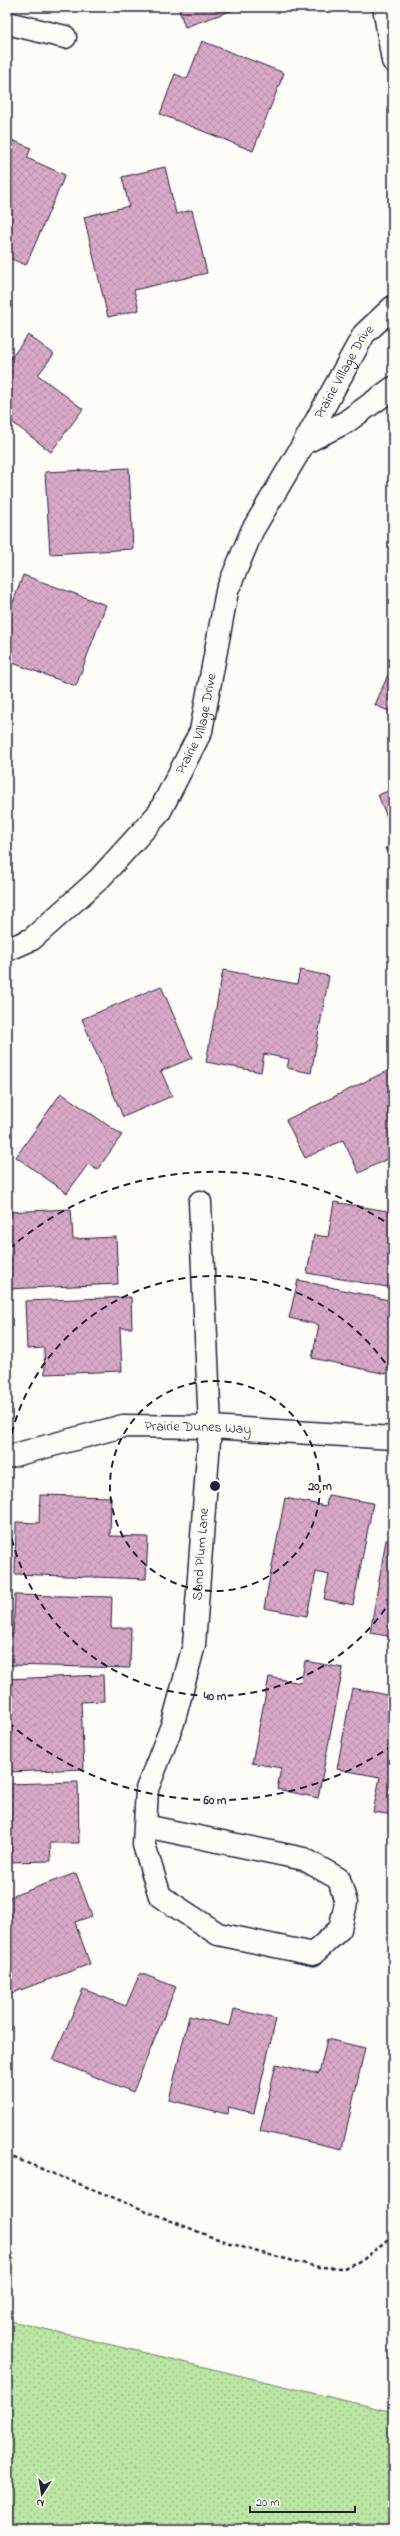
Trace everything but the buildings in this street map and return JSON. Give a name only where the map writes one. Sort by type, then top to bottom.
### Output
[{"type":"street","points":[[384,7],[393,61]]},
{"type":"street","points":[[7,23],[65,37]]},
{"type":"street","name":"Prairie Village Drive","points":[[7,950],[32,939],[99,879],[159,813],[201,731],[227,591],[252,531],[304,443],[364,334],[393,307]]},
{"type":"street","name":"Prairie Village Drive","points":[[304,443],[346,422],[393,388]]},
{"type":"street","name":"Sand Plum Lane","points":[[145,1826],[304,1859],[339,1879],[346,1903],[340,1929],[313,1954],[218,1934],[160,1896],[144,1845],[145,1826],[147,1788],[173,1723],[194,1645],[210,1427],[200,1202]]},
{"type":"street","name":"Prairie Dunes Way","points":[[7,1457],[123,1426],[210,1427],[393,1438]]},
{"type":"path","points":[[7,2155],[209,2236],[254,2251],[318,2267],[344,2268],[364,2259],[393,2235]]},
{"type":"green space","points":[[7,2320],[393,2412],[393,2529],[7,2529]]}]
